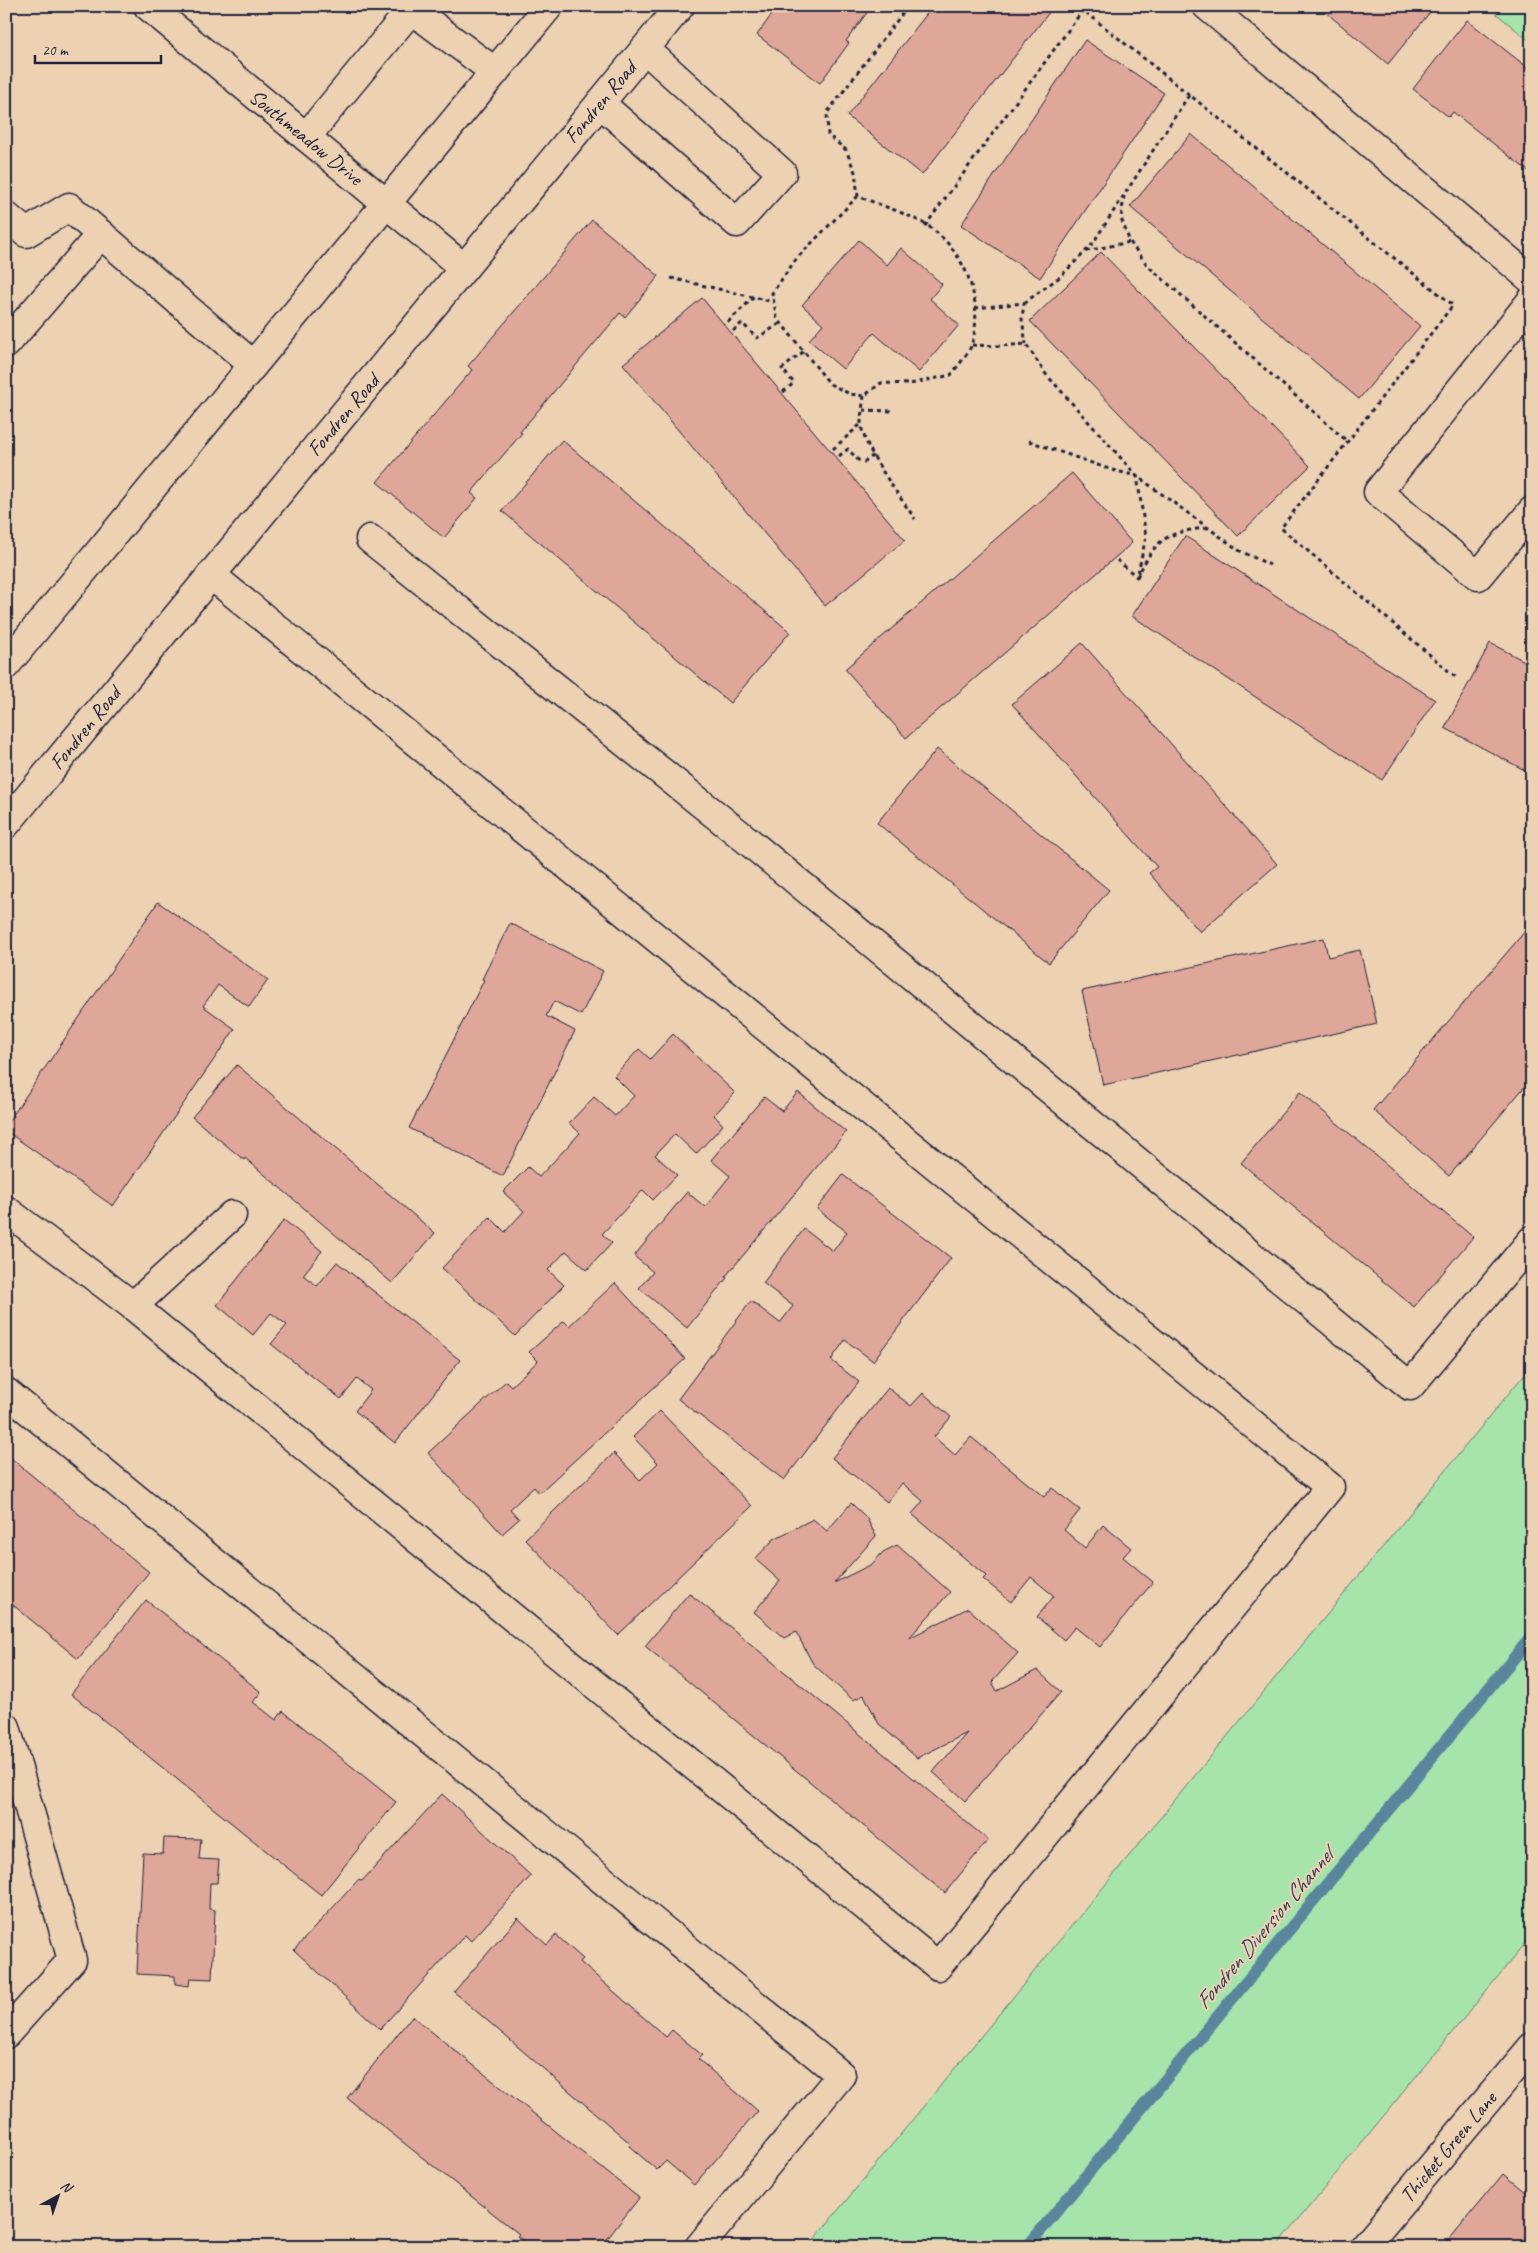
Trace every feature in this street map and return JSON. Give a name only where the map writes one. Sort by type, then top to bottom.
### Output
[{"type":"main road","name":"Southmeadow Drive","points":[[148,6],[464,268]]},
{"type":"main road","points":[[6,665],[549,6]]},
{"type":"main road","name":"Fondren Road","points":[[6,824],[680,6]]},
{"type":"main road","points":[[1207,6],[1532,280]]},
{"type":"main road","points":[[306,137],[412,8],[494,72]]},
{"type":"main road","points":[[600,103],[737,223],[782,173],[645,49]]},
{"type":"main road","points":[[6,216],[26,233],[69,207],[253,365]]},
{"type":"main road","points":[[6,344],[101,234]]},
{"type":"main road","points":[[1532,300],[1378,492],[1478,576],[1532,511]]},
{"type":"main road","points":[[370,539],[742,836],[1410,1386],[1532,1240]]},
{"type":"main road","points":[[6,1210],[133,1306],[938,1966],[1330,1487],[211,575]]},
{"type":"main road","points":[[133,1306],[232,1215]]},
{"type":"main road","points":[[6,1392],[841,2075],[699,2247]]},
{"type":"main road","points":[[6,1728],[72,1960],[6,2034]]},
{"type":"main road","name":"Thicket Green Lane","points":[[1364,2247],[1532,2047]]},
{"type":"path","points":[[858,196],[931,228],[961,259],[971,284],[977,318],[972,345],[952,375],[910,384],[881,384],[864,396],[850,394],[830,384],[777,318],[772,293],[797,258],[858,196],[856,172],[846,150],[828,135],[827,113],[908,6]]},
{"type":"path","points":[[925,226],[1082,8],[1453,304],[1281,528],[1457,678]]},
{"type":"path","points":[[975,308],[1024,303],[1061,276],[1086,251],[1189,95]]},
{"type":"path","points":[[1124,196],[1121,218],[1130,242],[1148,266],[1348,442]]},
{"type":"path","points":[[1086,251],[1130,242]]},
{"type":"path","points":[[671,278],[774,302]]},
{"type":"path","points":[[728,322],[755,297]]},
{"type":"path","points":[[1024,303],[1022,319],[1026,344],[1045,373],[1137,476],[1240,551],[1270,565]]},
{"type":"path","points":[[733,331],[742,323],[757,338],[781,323]]},
{"type":"path","points":[[972,345],[1026,344]]},
{"type":"path","points":[[783,392],[794,383],[782,369],[804,351]]},
{"type":"path","points":[[864,396],[861,424],[874,455],[915,519]]},
{"type":"path","points":[[862,410],[892,411]]},
{"type":"path","points":[[833,449],[861,424]]},
{"type":"path","points":[[1028,441],[1112,470],[1137,476]]},
{"type":"path","points":[[839,456],[848,449],[858,460],[864,462],[874,455]]},
{"type":"path","points":[[1137,476],[1146,537],[1137,577]]},
{"type":"path","points":[[1137,577],[1151,550],[1165,538],[1185,530],[1209,528]]},
{"type":"path","points":[[1117,560],[1137,577]]},
{"type":"green space","points":[[1487,6],[1532,6],[1532,43]]},
{"type":"green space","points":[[1532,1365],[1532,1935],[1276,2247],[808,2247]]},
{"type":"building","points":[[778,6],[872,6],[846,41],[849,43],[820,83],[757,35]]},
{"type":"building","points":[[933,6],[1054,6],[922,175],[847,116]]},
{"type":"building","points":[[1318,6],[1435,6],[1388,64]]},
{"type":"building","points":[[1467,20],[1532,71],[1532,174],[1453,112],[1449,117],[1413,89]]},
{"type":"building","points":[[1085,40],[1164,93],[1040,278],[961,225]]},
{"type":"building","points":[[1191,134],[1420,326],[1359,399],[1130,207]]},
{"type":"building","points":[[592,220],[659,276],[625,317],[620,313],[520,432],[522,433],[471,493],[477,498],[444,538],[377,482],[472,370],[468,366]]},
{"type":"building","points":[[859,240],[887,265],[901,248],[942,284],[930,299],[959,325],[919,372],[874,333],[843,369],[809,340],[823,324],[802,305]]},
{"type":"building","points":[[1101,252],[1310,466],[1238,536],[1030,321]]},
{"type":"building","points":[[702,298],[905,540],[825,606],[623,364]]},
{"type":"building","points":[[562,440],[790,632],[730,703],[502,511]]},
{"type":"building","points":[[1072,473],[1132,543],[906,738],[845,669]]},
{"type":"building","points":[[1185,536],[1435,700],[1382,780],[1132,616]]},
{"type":"building","points":[[1082,643],[1277,864],[1200,932],[1149,873],[1157,867],[1012,704]]},
{"type":"building","points":[[1490,643],[1532,665],[1532,774],[1445,728]]},
{"type":"building","points":[[937,749],[1109,890],[1049,963],[877,823]]},
{"type":"building","points":[[158,902],[268,980],[249,1007],[218,985],[203,1006],[235,1029],[113,1206],[6,1131],[6,1125]]},
{"type":"building","points":[[510,923],[603,971],[581,1015],[554,1001],[546,1016],[575,1031],[503,1176],[409,1128],[484,980],[482,979]]},
{"type":"building","points":[[1532,923],[1532,1078],[1449,1176],[1373,1110]]},
{"type":"building","points":[[1324,938],[1328,957],[1360,950],[1377,1024],[1103,1085],[1082,991]]},
{"type":"building","points":[[673,1034],[735,1093],[714,1115],[723,1125],[696,1154],[675,1134],[655,1155],[677,1175],[653,1200],[643,1190],[602,1234],[612,1243],[587,1270],[566,1251],[548,1270],[564,1285],[515,1336],[442,1268],[490,1217],[505,1232],[524,1211],[503,1192],[528,1167],[539,1177],[580,1133],[569,1123],[594,1097],[615,1116],[634,1096],[614,1076],[639,1049],[650,1059]]},
{"type":"building","points":[[237,1065],[435,1233],[392,1283],[245,1158],[244,1160],[192,1117]]},
{"type":"building","points":[[798,1092],[846,1132],[725,1277],[727,1278],[687,1328],[639,1288],[653,1272],[634,1256],[687,1192],[705,1207],[730,1176],[711,1160],[764,1097],[782,1111]]},
{"type":"building","points":[[1300,1092],[1473,1237],[1414,1307],[1241,1163]]},
{"type":"building","points":[[843,1175],[951,1258],[873,1361],[845,1340],[831,1360],[859,1382],[784,1480],[678,1399],[751,1301],[780,1323],[793,1306],[763,1283],[804,1229],[833,1251],[847,1232],[817,1209]]},
{"type":"building","points":[[284,1220],[322,1251],[303,1275],[317,1286],[337,1262],[460,1360],[395,1443],[355,1411],[371,1390],[357,1379],[341,1399],[271,1344],[287,1325],[271,1313],[253,1335],[217,1305]]},
{"type":"building","points":[[615,1283],[685,1359],[539,1493],[534,1487],[510,1509],[519,1519],[502,1534],[428,1453],[506,1381],[511,1386],[538,1361],[529,1352],[564,1321],[569,1326]]},
{"type":"building","points":[[888,1388],[911,1406],[923,1393],[951,1417],[934,1437],[955,1455],[971,1437],[1044,1497],[1052,1488],[1080,1510],[1064,1530],[1085,1548],[1103,1525],[1131,1548],[1123,1557],[1153,1582],[1100,1647],[1075,1627],[1064,1640],[1037,1617],[1054,1596],[1031,1577],[1011,1602],[983,1579],[986,1576],[912,1514],[923,1501],[902,1483],[887,1502],[832,1458]]},
{"type":"building","points":[[660,1411],[752,1506],[618,1635],[525,1539],[614,1453],[640,1480],[658,1463],[633,1437]]},
{"type":"building","points":[[6,1454],[149,1572],[78,1659],[6,1599]]},
{"type":"building","points":[[851,1503],[866,1517],[876,1536],[834,1583],[872,1564],[883,1552],[897,1545],[950,1592],[909,1638],[968,1608],[1018,1653],[992,1682],[997,1691],[1037,1670],[1061,1692],[965,1801],[933,1772],[967,1733],[917,1758],[879,1724],[864,1695],[853,1700],[813,1664],[796,1632],[784,1638],[754,1612],[780,1581],[755,1559],[774,1539],[813,1519],[827,1531]]},
{"type":"building","points":[[689,1593],[988,1840],[945,1893],[645,1646]]},
{"type":"building","points":[[146,1600],[261,1692],[253,1702],[276,1720],[283,1711],[396,1802],[321,1895],[71,1694]]},
{"type":"building","points":[[442,1794],[531,1876],[471,1941],[465,1935],[380,2029],[294,1950],[359,1879],[362,1881]]},
{"type":"building","points":[[164,1838],[201,1839],[199,1859],[219,1860],[217,1883],[210,1883],[209,1909],[215,1910],[212,1979],[190,1978],[189,1986],[175,1984],[175,1976],[137,1974],[143,1853],[163,1854]]},
{"type":"building","points":[[518,1918],[547,1945],[556,1935],[583,1959],[580,1962],[666,2037],[672,2030],[702,2055],[698,2059],[758,2111],[694,2185],[666,2161],[657,2170],[629,2146],[631,2144],[454,1992]]},
{"type":"building","points":[[412,2016],[639,2198],[601,2247],[531,2247],[517,2236],[519,2234],[347,2098]]},
{"type":"building","points":[[1503,2174],[1532,2198],[1532,2247],[1443,2247]]},
{"type":"waterway","name":"Fondren Diversion Channel","points":[[1027,2247],[1532,1636]]}]
